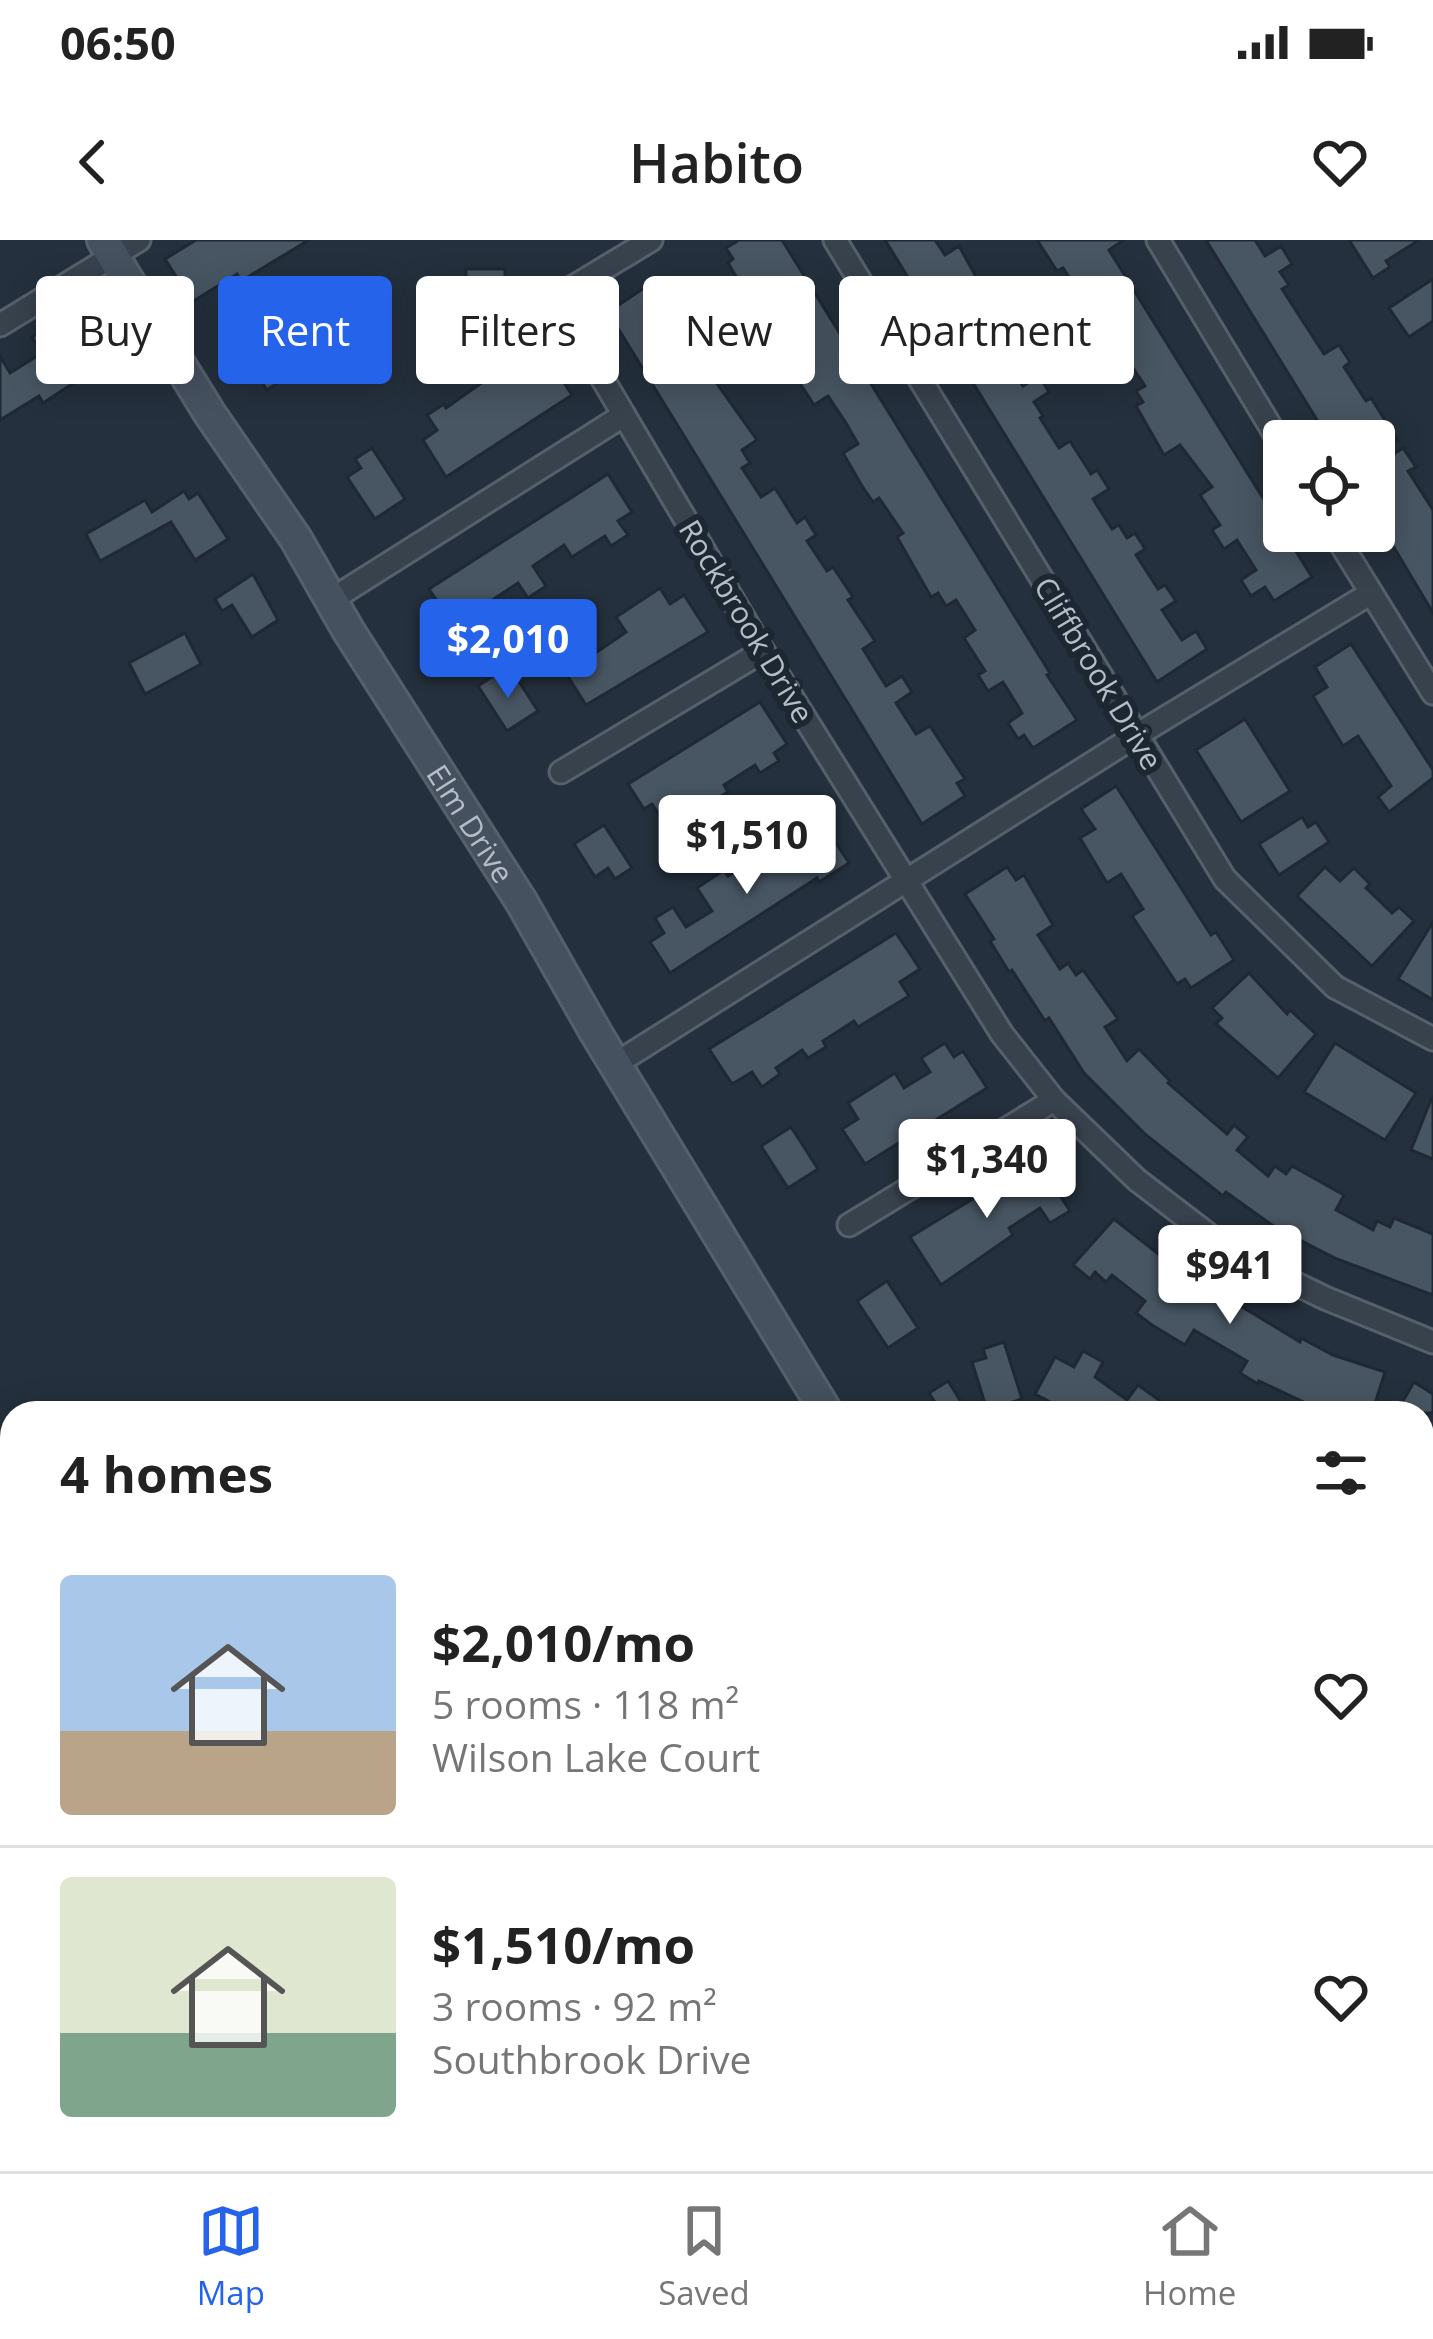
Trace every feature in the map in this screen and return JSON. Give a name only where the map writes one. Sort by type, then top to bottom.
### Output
[{"type":"street","name":"Rockbrook Drive","points":[[651,240],[555,298],[763,651],[1002,1034],[1054,1100],[1137,1180],[1231,1252],[1324,1298],[1433,1342]]},
{"type":"street","name":"Cliffbrook Drive","points":[[835,240],[1225,880],[1335,987],[1433,1040]]},
{"type":"street","points":[[1158,240],[1267,420]]},
{"type":"street","points":[[0,325],[118,245]]},
{"type":"street","name":"Elm Drive","points":[[118,245],[210,414],[296,539],[521,901],[820,1401]]},
{"type":"street","points":[[331,600],[624,415]]},
{"type":"street","points":[[1347,552],[1433,693]]},
{"type":"street","points":[[617,1063],[1371,593]]},
{"type":"street","points":[[561,772],[763,651]]},
{"type":"street","points":[[849,1225],[1054,1100]]},
{"type":"building","points":[[196,240],[309,240],[249,276],[218,276],[218,286],[194,301],[194,276],[176,276],[165,259]]},
{"type":"building","points":[[739,240],[782,240],[804,276],[736,276],[726,248]]},
{"type":"building","points":[[885,240],[935,240],[945,255],[959,246],[976,276],[907,276]]},
{"type":"building","points":[[1037,240],[1124,240],[1109,250],[1125,276],[1068,276],[1063,268],[1057,271]]},
{"type":"building","points":[[1206,240],[1255,240],[1265,256],[1281,246],[1292,264],[1280,272],[1289,285],[1282,289],[1324,354],[1339,345],[1350,362],[1344,367],[1385,420],[1317,420]]},
{"type":"building","points":[[1349,240],[1419,240],[1386,261],[1390,267],[1373,278]]},
{"type":"building","points":[[466,269],[505,269],[505,276],[466,276]]},
{"type":"building","points":[[1433,279],[1433,321],[1409,337],[1389,308]]},
{"type":"building","points":[[643,289],[643,369],[619,330],[619,305]]},
{"type":"building","points":[[1134,290],[1263,498],[1263,552],[1296,552],[1312,577],[1274,601],[1265,587],[1251,596],[1241,580],[1256,570],[1237,540],[1224,549],[1212,530],[1220,525],[1200,495],[1212,487],[1180,445],[1164,455],[1136,406],[1143,402],[1136,391],[1145,386],[1134,370]]},
{"type":"building","points":[[815,293],[839,332],[839,384],[871,384],[1077,720],[1033,748],[1024,735],[1018,739],[1008,723],[1022,713],[1003,682],[988,691],[978,675],[985,671],[964,638],[975,630],[956,600],[946,606],[938,593],[931,597],[897,537],[903,533],[879,498],[873,502],[843,453],[858,444],[828,396],[814,405],[800,384],[815,384]]},
{"type":"building","points":[[0,356],[10,373],[36,357],[36,384],[72,384],[43,403],[39,396],[0,420]]},
{"type":"building","points":[[480,384],[565,384],[572,395],[446,477],[423,440],[437,430],[427,415],[444,404],[446,408]]},
{"type":"building","points":[[652,384],[717,384],[757,440],[742,450],[750,463],[742,468],[761,497],[775,488],[797,523],[805,517],[816,535],[807,541],[827,571],[833,567],[875,641],[863,649],[886,686],[902,676],[912,692],[896,703],[916,734],[930,726],[965,779],[957,783],[965,796],[922,824]]},
{"type":"building","points":[[974,384],[1044,384],[1049,392],[1034,402],[1040,418],[1059,448],[1070,441],[1091,474],[1097,470],[1109,489],[1093,499],[1112,529],[1119,525],[1127,538],[1135,533],[1145,549],[1136,555],[1158,589],[1165,585],[1176,601],[1162,610],[1182,640],[1196,631],[1207,649],[1157,682]]},
{"type":"building","points":[[372,448],[405,499],[375,519],[347,477],[361,468],[355,459]]},
{"type":"building","points":[[1403,448],[1416,467],[1408,471],[1433,510],[1433,613],[1395,549],[1395,453]]},
{"type":"building","points":[[608,474],[632,512],[618,521],[628,535],[611,546],[605,536],[572,557],[564,545],[533,566],[546,586],[528,598],[518,583],[491,601],[500,614],[481,627],[472,613],[453,625],[429,589]]},
{"type":"building","points":[[184,491],[189,499],[198,493],[228,539],[195,560],[171,522],[100,561],[86,534],[145,500],[152,512]]},
{"type":"building","points":[[253,574],[278,620],[252,637],[232,605],[222,611],[215,599]]},
{"type":"building","points":[[660,588],[670,604],[684,595],[708,632],[586,705],[565,672],[579,663],[568,646],[586,635],[597,652],[626,632],[616,617]]},
{"type":"building","points":[[185,633],[201,664],[145,694],[129,663]]},
{"type":"building","points":[[1351,644],[1433,770],[1433,778],[1389,812],[1378,797],[1391,786],[1358,736],[1343,746],[1313,696],[1327,687],[1315,667]]},
{"type":"building","points":[[496,674],[503,685],[516,677],[538,711],[507,731],[478,686]]},
{"type":"building","points":[[760,702],[787,744],[774,753],[779,761],[760,773],[755,765],[724,785],[728,792],[679,822],[675,815],[664,822],[652,804],[644,809],[628,784]]},
{"type":"building","points":[[1245,719],[1290,791],[1241,822],[1196,750]]},
{"type":"building","points":[[1116,786],[1211,935],[1216,932],[1234,960],[1191,988],[1185,979],[1177,984],[1132,916],[1143,909],[1121,874],[1107,883],[1080,838],[1095,829],[1081,809]]},
{"type":"building","points":[[1302,817],[1308,827],[1316,822],[1329,842],[1279,875],[1259,844]]},
{"type":"building","points":[[604,825],[632,868],[615,879],[608,868],[595,877],[574,844]]},
{"type":"building","points":[[807,826],[814,838],[827,829],[849,863],[819,882],[817,878],[670,973],[650,942],[664,933],[655,918],[673,907],[686,927],[712,911],[697,888],[724,870],[728,876],[760,855],[768,867],[798,848],[790,837]]},
{"type":"building","points":[[1007,867],[1016,880],[1024,875],[1053,925],[1038,935],[1060,969],[1068,963],[1076,975],[1083,970],[1118,1019],[1105,1027],[1127,1061],[1139,1049],[1168,1083],[1227,1134],[1234,1125],[1248,1137],[1237,1150],[1268,1176],[1275,1166],[1286,1174],[1292,1166],[1344,1195],[1336,1210],[1373,1230],[1377,1221],[1390,1227],[1394,1218],[1433,1234],[1433,1295],[1337,1259],[1276,1228],[1226,1192],[1223,1196],[1146,1135],[1084,1073],[1049,1018],[1045,1021],[1012,970],[1009,972],[965,894]]},
{"type":"building","points":[[1325,867],[1340,881],[1354,868],[1370,884],[1366,888],[1392,913],[1399,907],[1414,921],[1372,966],[1297,896]]},
{"type":"building","points":[[1433,922],[1433,1000],[1398,979]]},
{"type":"building","points":[[896,933],[920,969],[900,982],[909,996],[858,1027],[854,1021],[823,1041],[826,1047],[808,1058],[802,1050],[776,1068],[780,1074],[762,1087],[752,1072],[732,1084],[709,1049]]},
{"type":"building","points":[[1249,973],[1287,1014],[1290,1010],[1316,1034],[1278,1078],[1216,1024],[1222,1018],[1212,1008]]},
{"type":"building","points":[[945,1043],[954,1057],[963,1051],[987,1088],[865,1164],[842,1129],[858,1119],[848,1103],[895,1073],[904,1088],[930,1072],[921,1058]]},
{"type":"building","points":[[1335,1043],[1416,1093],[1385,1140],[1304,1092]]},
{"type":"building","points":[[1433,1097],[1433,1159],[1411,1150]]},
{"type":"building","points":[[791,1127],[818,1169],[788,1188],[761,1146]]},
{"type":"building","points":[[1037,1160],[1070,1211],[1050,1223],[1040,1208],[1009,1228],[1013,1235],[941,1285],[910,1237]]},
{"type":"building","points":[[1114,1219],[1199,1286],[1201,1282],[1300,1342],[1301,1338],[1333,1355],[1385,1372],[1376,1401],[1302,1401],[1258,1384],[1240,1373],[1247,1361],[1194,1330],[1185,1345],[1136,1313],[1145,1301],[1112,1275],[1106,1282],[1095,1272],[1090,1279],[1073,1265]]},
{"type":"building","points":[[887,1281],[918,1328],[888,1348],[857,1301]]},
{"type":"building","points":[[1004,1342],[1022,1399],[984,1401],[972,1362],[986,1358],[983,1349]]},
{"type":"building","points":[[1083,1351],[1103,1362],[1095,1377],[1127,1400],[1138,1385],[1160,1401],[1048,1401],[1035,1394],[1055,1357],[1074,1367]]},
{"type":"building","points":[[948,1381],[960,1401],[934,1401],[929,1393]]},
{"type":"building","points":[[1414,1382],[1433,1394],[1433,1401],[1403,1401]]}]
